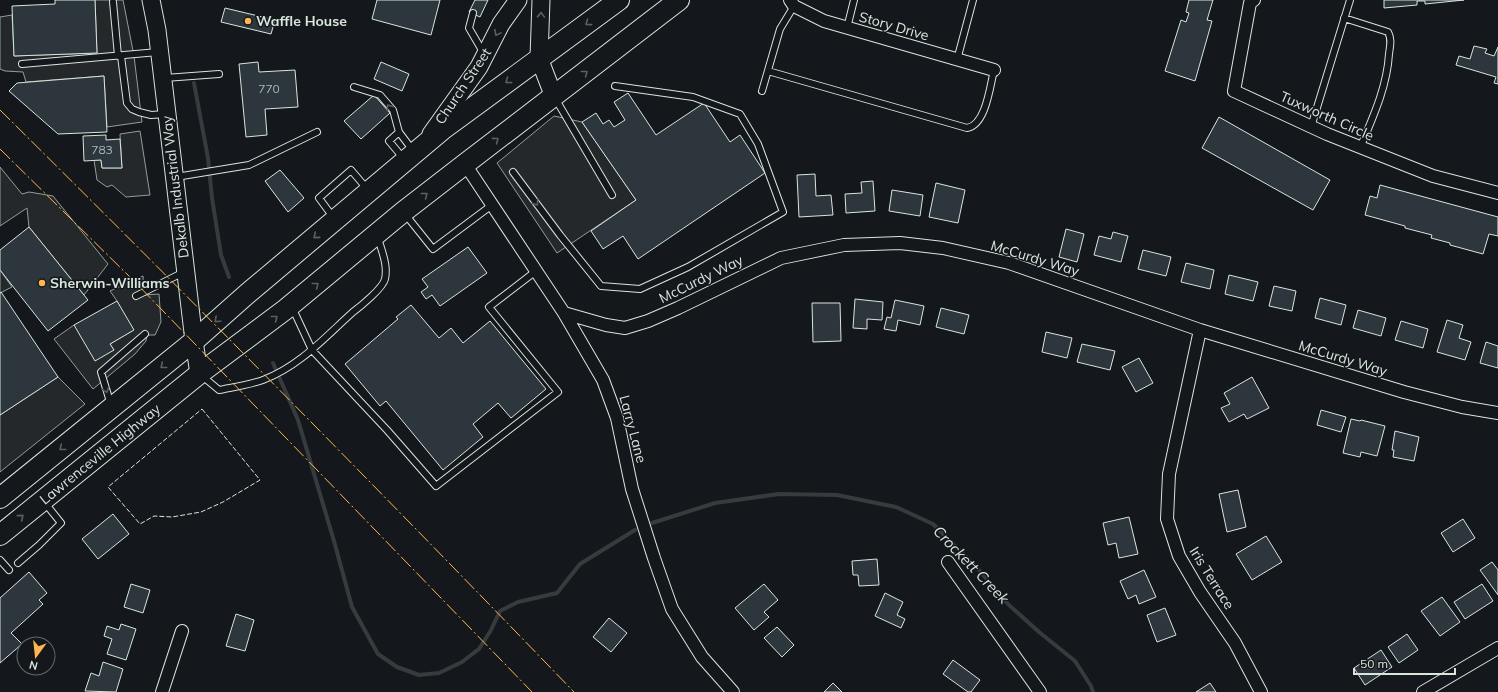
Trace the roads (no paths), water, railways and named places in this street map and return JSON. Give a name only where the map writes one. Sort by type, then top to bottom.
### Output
[{"type":"highway","name":"Lawrenceville Highway","points":[[0,498],[194,341],[247,294],[442,130],[620,0]]},
{"type":"highway","name":"Lawrenceville Highway","points":[[0,535],[199,374],[291,305],[404,212],[679,0]]},
{"type":"main road","name":"Dekalb Industrial Way","points":[[152,0],[199,374]]},
{"type":"main road","name":"Church Street","points":[[413,154],[464,89],[502,24],[518,0]]},
{"type":"main road","points":[[541,0],[539,58],[554,97]]},
{"type":"street","name":"Tuxworth Circle","points":[[1254,0],[1250,3],[1234,90],[1310,127],[1360,148],[1433,176],[1498,193]]},
{"type":"street","name":"Story Drive","points":[[792,3],[824,21],[994,70]]},
{"type":"street","name":"Larry Lane","points":[[465,164],[564,313],[603,380],[617,418],[632,489],[672,609],[702,657],[733,692]]},
{"type":"street","name":"McCurdy Way","points":[[564,313],[606,325],[625,328],[648,321],[666,313],[781,258],[844,245],[900,243],[943,248],[1010,263],[1200,330],[1404,392],[1462,407],[1498,413]]},
{"type":"street","name":"Iris Terrace","points":[[1200,330],[1169,474],[1167,519],[1179,556],[1200,592],[1236,643],[1261,692]]},
{"type":"street","points":[[948,562],[1040,692]]},
{"type":"street","points":[[162,692],[182,631]]},
{"type":"street","points":[[1423,692],[1498,648]]},
{"type":"lane","points":[[847,28],[854,0]]},
{"type":"lane","points":[[957,60],[974,0]]},
{"type":"lane","points":[[1310,127],[1350,0]]},
{"type":"lane","points":[[113,2],[126,103],[132,109],[139,112],[151,115],[167,114]]},
{"type":"lane","points":[[762,91],[780,29],[792,3]]},
{"type":"lane","points":[[473,13],[470,28],[485,55]]},
{"type":"lane","points":[[1344,18],[1388,32],[1390,39],[1389,60],[1384,87],[1360,148]]},
{"type":"lane","points":[[22,64],[159,52]]},
{"type":"lane","points":[[768,71],[967,128],[977,124],[982,114],[994,70]]},
{"type":"lane","points":[[162,78],[219,74]]},
{"type":"lane","points":[[513,172],[560,235],[601,286],[640,288],[688,266],[783,212],[758,144],[740,114],[693,97],[615,86]]},
{"type":"lane","points":[[354,87],[380,95],[393,110],[399,132],[413,154]]},
{"type":"lane","points":[[554,97],[612,195]]},
{"type":"lane","points":[[174,177],[249,165],[317,132]]},
{"type":"lane","points":[[399,132],[389,141],[413,154]]},
{"type":"lane","points":[[335,220],[319,198],[350,170],[369,191]]},
{"type":"lane","points":[[404,212],[432,249],[492,205]]},
{"type":"lane","points":[[199,374],[219,390],[239,386],[264,379],[290,366],[312,350],[371,297],[384,281],[386,264],[377,234]]},
{"type":"lane","points":[[291,305],[312,350],[387,430],[436,486],[558,392],[489,307],[536,271]]},
{"type":"lane","points":[[136,296],[186,272]]},
{"type":"lane","points":[[112,407],[101,372],[145,334]]},
{"type":"lane","points":[[18,563],[61,523],[43,500]]},
{"type":"lane","points":[[0,560],[9,570]]},
{"type":"waterway","points":[[194,83],[208,158],[212,198],[221,255],[229,277]]},
{"type":"waterway","points":[[273,363],[298,420],[352,607],[378,654],[397,667],[419,675],[439,673],[462,662],[479,649],[491,630],[500,611],[518,602],[557,593],[580,564],[635,530]]},
{"type":"waterway","name":"Crockett Creek","points":[[652,523],[715,503],[779,494],[837,495],[896,507],[933,524],[978,569],[1009,605],[1075,661],[1091,686],[1093,692]]},
{"type":"place","name":"Waffle House","points":[[248,21]]},
{"type":"place","name":"Sherwin-Williams","points":[[42,283]]}]
